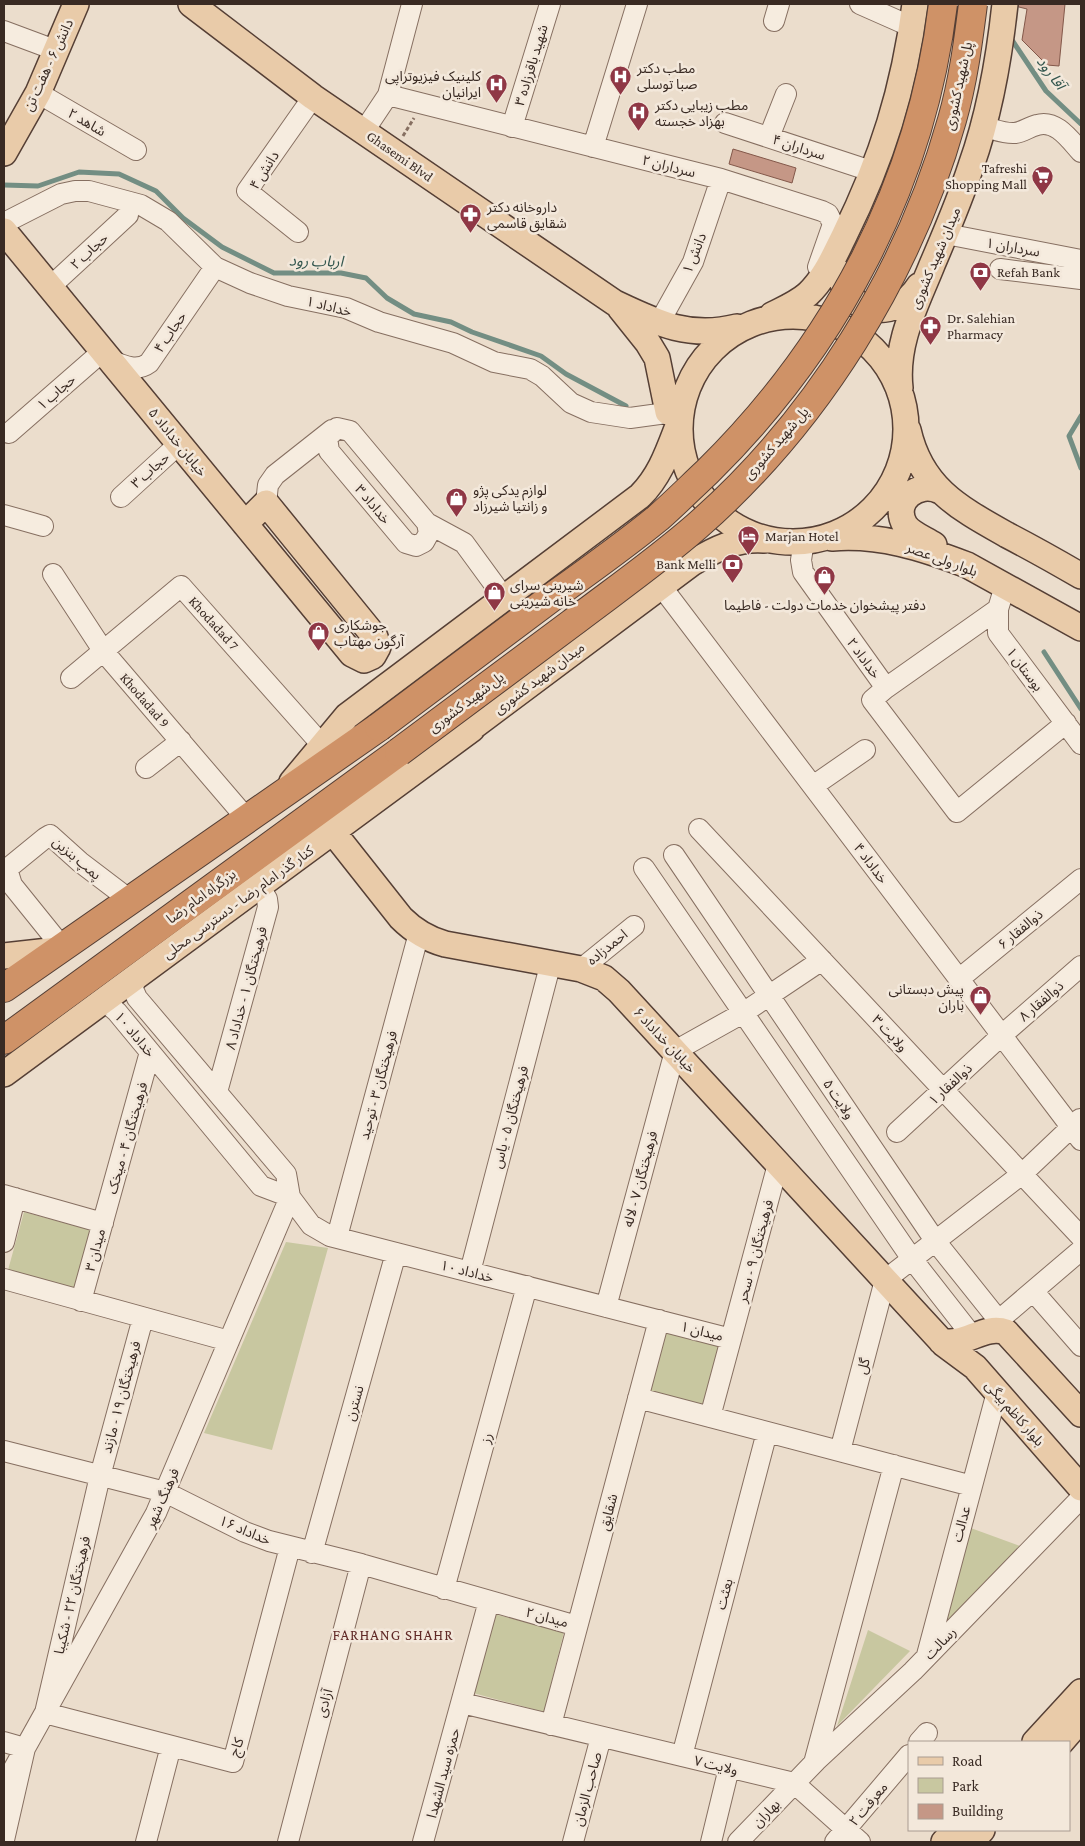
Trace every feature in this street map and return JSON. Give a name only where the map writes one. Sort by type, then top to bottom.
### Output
[{"type":"highway","name":"پل شهید کشوری","points":[[281,795],[379,727],[658,517],[727,452],[792,377],[838,308],[866,255],[896,188],[918,127],[930,84],[942,4]]},
{"type":"highway","name":"پل شهید کشوری","points":[[399,752],[616,590],[699,525],[770,453],[835,372],[898,260],[927,195],[953,119],[963,77],[973,4]]},
{"type":"highway","name":"بزرگراه امام رضا","points":[[4,1040],[399,752]]},
{"type":"highway","points":[[4,988],[281,795]]},
{"type":"main road","name":"دانش ۶ - هفت تن","points":[[4,153],[38,93],[76,4]]},
{"type":"main road","name":"Ghasemi Blvd","points":[[191,4],[313,97],[615,302]]},
{"type":"main road","name":"میدان شهید کشوری","points":[[300,824],[433,754],[472,729],[692,563],[740,540],[812,540],[839,532],[858,521],[874,507],[888,490],[897,471],[903,450],[906,429],[899,365],[904,334],[946,234],[984,127],[996,75],[1005,4]]},
{"type":"main road","name":"میدان شهید کشوری","points":[[281,795],[347,716],[640,496],[656,477],[666,459],[677,414],[687,389],[704,359],[729,336],[807,295],[827,268],[874,172],[898,100],[914,15]]},
{"type":"main road","points":[[856,210],[840,263],[840,274],[847,292],[861,305],[879,310],[889,309],[906,301],[913,295],[936,256]]},
{"type":"main road","name":"خیابان خداداد ۵","points":[[4,231],[372,679],[366,702]]},
{"type":"main road","points":[[615,302],[660,323],[688,331],[720,332],[754,322]]},
{"type":"main road","points":[[615,302],[648,343],[657,358],[677,414]]},
{"type":"main road","name":"میدان شهید کشوری","points":[[754,322],[782,316],[805,316],[827,321],[848,330],[867,343],[882,359],[894,377],[902,403]]},
{"type":"main road","points":[[902,403],[916,455],[926,473],[940,491],[963,510],[1081,576]]},
{"type":"main road","name":"میدان شهید کشوری","points":[[677,414],[683,457],[691,478],[704,498],[719,514],[736,527],[756,536],[777,541]]},
{"type":"main road","points":[[940,491],[926,487],[914,490],[905,500],[903,519],[911,531],[967,565]]},
{"type":"main road","points":[[630,504],[651,495],[661,494],[676,497],[690,505],[701,522],[703,532],[699,553],[692,563]]},
{"type":"main road","points":[[245,524],[266,503],[375,637],[378,647],[373,656],[364,660],[352,654]]},
{"type":"main road","name":"بلوار ولی عصر","points":[[812,540],[850,536],[873,537],[903,544],[967,565],[1002,597],[1081,628]]},
{"type":"main road","name":"کنار گذر امام رضا - دسترسی محلی","points":[[4,1074],[472,729]]},
{"type":"main road","name":"خیابان خداداد ۶","points":[[333,832],[400,918],[419,933],[444,944],[580,969],[597,974],[612,984],[943,1343]]},
{"type":"main road","points":[[4,1070],[36,1034],[135,961],[198,899]]},
{"type":"main road","points":[[4,956],[60,949]]},
{"type":"main road","points":[[943,1343],[956,1343],[1006,1328],[1081,1414]]},
{"type":"main road","points":[[973,1337],[978,1370]]},
{"type":"main road","name":"بلوار کاظم بیگی","points":[[943,1343],[978,1370],[1081,1488]]},
{"type":"main road","points":[[1036,1741],[1081,1692]]},
{"type":"main road","points":[[1062,1741],[1081,1719]]},
{"type":"main road","points":[[944,1842],[954,1831]]},
{"type":"main road","points":[[971,1842],[981,1831]]},
{"type":"street","points":[[364,131],[388,95],[412,4]]},
{"type":"street","name":"شهید باقرزاده ۳","points":[[512,127],[550,4]]},
{"type":"street","points":[[593,147],[637,4]]},
{"type":"street","points":[[860,4],[914,15]]},
{"type":"street","points":[[4,31],[55,50]]},
{"type":"street","name":"شاهد ۲","points":[[38,93],[136,150]]},
{"type":"street","points":[[769,137],[786,94]]},
{"type":"street","name":"سرداران ۲","points":[[388,95],[720,179],[828,214],[833,224],[832,230],[807,295]]},
{"type":"street","name":"دانش ۴","points":[[298,232],[247,191],[313,97]]},
{"type":"street","name":"سرداران ۴","points":[[725,123],[874,172]]},
{"type":"street","points":[[984,127],[1012,133],[1021,132],[1040,124],[1052,125],[1062,131],[1081,152]]},
{"type":"street","name":"دانش ۱","points":[[660,323],[693,262],[720,179]]},
{"type":"street","name":"خداداد ۱","points":[[4,223],[61,194],[75,191],[89,191],[141,205],[168,221],[215,267],[288,296],[346,308],[379,322],[453,343],[494,362],[530,369],[542,376],[571,403],[591,412],[630,418],[677,414]]},
{"type":"street","name":"حجاب ۲","points":[[50,287],[128,216]]},
{"type":"street","name":"سرداران ۱","points":[[946,234],[1081,260]]},
{"type":"street","name":"حجاب ۴","points":[[107,356],[132,368],[145,367],[150,363],[215,267]]},
{"type":"street","points":[[1000,269],[1081,279]]},
{"type":"street","name":"حجاب ۱","points":[[9,433],[107,356]]},
{"type":"street","name":"خداداد ۳","points":[[427,524],[429,533],[424,542],[416,546],[403,540],[329,451],[326,442],[332,430],[341,428],[350,431],[427,524],[464,544],[505,599]]},
{"type":"street","points":[[266,503],[268,485],[275,475],[332,430]]},
{"type":"street","name":"حجاب ۳","points":[[121,497],[179,444]]},
{"type":"street","points":[[4,515],[43,526]]},
{"type":"street","name":"خداداد ۲","points":[[812,540],[801,560],[803,572],[886,688],[872,700],[957,812],[1066,723]]},
{"type":"street","name":"Khodadad 9","points":[[53,574],[104,652],[247,819]]},
{"type":"street","name":"Khodadad 7","points":[[70,678],[104,652],[181,586],[322,745]]},
{"type":"street","name":"خداداد ۴","points":[[661,586],[1002,1035],[1078,1128]]},
{"type":"street","points":[[886,688],[1002,597]]},
{"type":"street","name":"بوستان ۱","points":[[1002,597],[998,633],[1081,744]]},
{"type":"street","points":[[146,768],[181,742]]},
{"type":"street","points":[[812,786],[865,750]]},
{"type":"street","name":"ولایت ۳","points":[[699,829],[1081,1237]]},
{"type":"street","name":"پمپ بنزین","points":[[60,949],[12,885],[7,869],[45,838],[50,835],[80,862],[130,900]]},
{"type":"street","name":"ولایت ۵","points":[[674,855],[936,1242],[1006,1328]]},
{"type":"street","points":[[644,868],[912,1259],[973,1337]]},
{"type":"street","name":"ذوالفقار ۶","points":[[959,979],[1081,878]]},
{"type":"street","name":"فرهیختگان ۱ - خداداد ۸","points":[[217,1092],[268,907],[266,895],[259,886]]},
{"type":"street","name":"احمدزاده","points":[[580,969],[634,926]]},
{"type":"street","name":"فرهیختگان ۳ - توحید","points":[[337,1237],[419,933]]},
{"type":"street","points":[[675,1051],[743,1013],[822,960]]},
{"type":"street","name":"فرهیختگان ۵ - یاس","points":[[470,1272],[550,962]]},
{"type":"street","name":"ذوالفقار ۸","points":[[1002,1035],[1081,966]]},
{"type":"street","name":"خداداد ۱۰","points":[[135,978],[133,989],[137,998],[286,1174],[290,1197],[316,1230],[470,1272],[659,1320]]},
{"type":"street","name":"خداداد ۱۰","points":[[99,1004],[114,1008],[261,1186],[290,1197]]},
{"type":"street","name":"ذوالفقار ۱","points":[[897,1132],[1002,1035]]},
{"type":"street","name":"فرهیختگان ۷ - لاله","points":[[606,1306],[675,1051]]},
{"type":"street","name":"فرهیختگان ۴ - میخک","points":[[103,1223],[150,1052]]},
{"type":"street","points":[[885,1280],[936,1242],[1078,1128]]},
{"type":"street","name":"فرهیختگان ۹ - سحر","points":[[731,1339],[778,1164]]},
{"type":"street","name":"میدان ۳","points":[[4,1242],[10,1197],[103,1223],[81,1301]]},
{"type":"street","name":"فرهنگ شهر","points":[[4,1786],[141,1543],[165,1492],[290,1197]]},
{"type":"street","points":[[1006,1328],[1033,1291],[1081,1250]]},
{"type":"street","name":"نسترن","points":[[312,1553],[396,1252]]},
{"type":"street","points":[[4,1279],[229,1341]]},
{"type":"street","name":"گل","points":[[840,1451],[885,1280]]},
{"type":"street","name":"رز","points":[[444,1589],[527,1286]]},
{"type":"street","points":[[1033,1291],[1081,1346]]},
{"type":"street","name":"فرهیختگان ۱۹ - مازند","points":[[100,1476],[142,1318]]},
{"type":"street","points":[[659,1320],[638,1398],[972,1486]]},
{"type":"street","name":"میدان ۱","points":[[659,1320],[731,1339],[710,1417]]},
{"type":"street","name":"عدالت","points":[[927,1657],[996,1392]]},
{"type":"street","name":"شقایق","points":[[577,1626],[638,1398]]},
{"type":"street","name":"بعثت","points":[[682,1756],[767,1432]]},
{"type":"street","name":"خداداد ۱۶","points":[[4,1450],[165,1492],[250,1535],[312,1553],[361,1564],[489,1601]]},
{"type":"street","points":[[814,1764],[894,1465]]},
{"type":"street","name":"فرهیختگان ۲۲ - شکیبا","points":[[45,1714],[100,1476]]},
{"type":"street","name":"رسالت","points":[[794,1783],[927,1657],[1081,1498]]},
{"type":"street","name":"کاج","points":[[45,1714],[233,1762],[290,1547]]},
{"type":"street","name":"آزادی","points":[[288,1842],[361,1564]]},
{"type":"street","points":[[489,1601],[462,1703],[551,1725]]},
{"type":"street","name":"میدان ۲","points":[[489,1601],[577,1626],[551,1725]]},
{"type":"street","name":"حمزه سید الشهدا","points":[[423,1842],[462,1703]]},
{"type":"street","name":"ولایت ۷","points":[[551,1725],[794,1783],[847,1838]]},
{"type":"street","name":"صاحب الزمان","points":[[573,1842],[601,1737]]},
{"type":"street","points":[[4,1742],[25,1748],[4,1840]]},
{"type":"street","points":[[146,1842],[172,1746]]},
{"type":"street","name":"معرفت ۲","points":[[847,1838],[908,1756]]},
{"type":"street","points":[[711,1842],[729,1768]]},
{"type":"street","name":"بهاران","points":[[738,1842],[794,1783]]},
{"type":"path","points":[[393,151],[424,104]]},
{"type":"green space","points":[[24,1212],[90,1230],[74,1288],[8,1270]]},
{"type":"green space","points":[[286,1242],[328,1248],[272,1450],[204,1433]]},
{"type":"green space","points":[[665,1330],[721,1344],[706,1406],[650,1392]]},
{"type":"green space","points":[[968,1527],[1020,1546],[933,1639]]},
{"type":"green space","points":[[494,1614],[564,1632],[544,1712],[473,1693]]},
{"type":"green space","points":[[868,1630],[910,1651],[837,1726]]},
{"type":"building","points":[[1007,4],[1065,4],[1059,66],[1047,65],[1022,40],[1027,9]]},
{"type":"building","points":[[733,149],[796,168],[792,183],[729,164]]},
{"type":"waterway","name":"آقا رود","points":[[1010,37],[1046,91],[1081,124]]},
{"type":"waterway","name":"ارباب رود","points":[[4,185],[38,186],[79,172],[119,174],[156,191],[183,218],[222,247],[274,273],[341,273],[366,278],[387,298],[414,314],[451,322],[472,332],[541,356],[566,374],[626,406]]},
{"type":"waterway","name":"آقا رود","points":[[1081,416],[1069,436],[1081,468]]},
{"type":"waterway","name":"ارباب رود","points":[[1044,652],[1081,709]]},
{"type":"place","name":"مطب دکتر صبا توسلی","points":[[621,95]]},
{"type":"place","name":"کلینیک فیزیوتراپی ایرانیان","points":[[497,103]]},
{"type":"place","name":"مطب زیبایی دکتر بهزاد خجسته","points":[[639,132]]},
{"type":"place","name":"Tafreshi Shopping Mall","points":[[1043,195]]},
{"type":"place","name":"داروخانه دکتر شقایق قاسمی","points":[[471,234]]},
{"type":"place","name":"Refah Bank","points":[[981,291]]},
{"type":"place","name":"Dr. Salehian Pharmacy","points":[[931,345]]},
{"type":"place","name":"لوازم یدکی پژو و زانتیا شیرزاد","points":[[457,517]]},
{"type":"place","name":"Marjan Hotel","points":[[749,555]]},
{"type":"place","name":"Bank Melli","points":[[732,583]]},
{"type":"place","name":"دفتر پیشخوان خدمات دولت - فاطیما","points":[[825,596]]},
{"type":"place","name":"شیرینی سرای خانه شیرینی","points":[[494,612]]},
{"type":"place","name":"جوشکاری آرگون مهتاب","points":[[318,652]]},
{"type":"place","name":"پیش دبستانی باران","points":[[980,1016]]},
{"type":"district","name":"FARHANG SHAHR","points":[[393,1635]]}]
